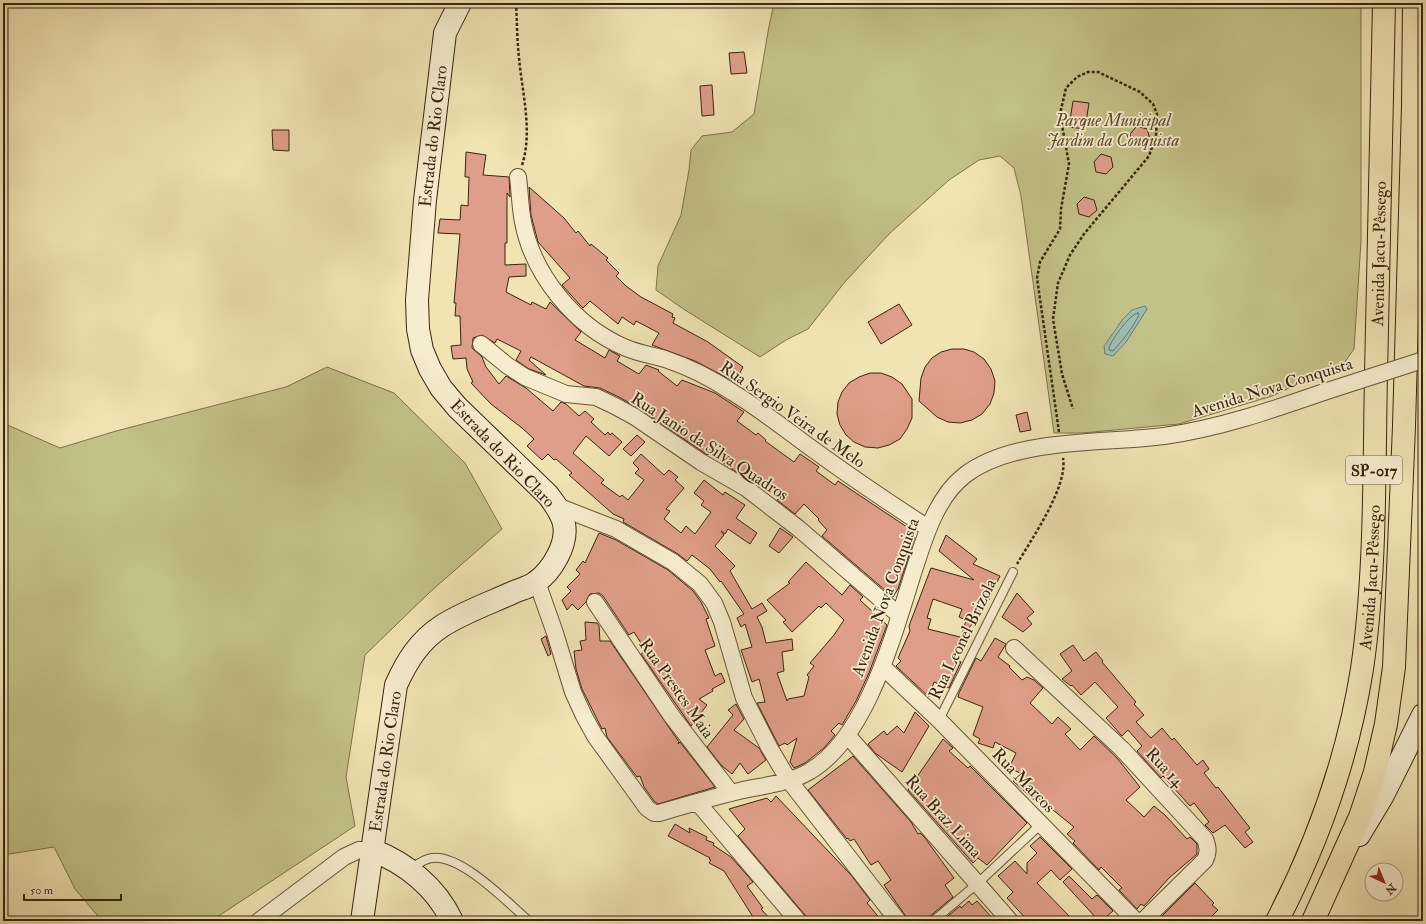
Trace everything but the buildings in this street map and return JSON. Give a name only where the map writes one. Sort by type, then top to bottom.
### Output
[{"type":"highway","name":"Avenida Jacu-Pêssego","points":[[1277,921],[1298,880],[1333,794],[1351,723],[1362,669],[1368,603],[1373,504],[1384,3]]},
{"type":"highway","name":"Avenida Jacu-Pêssego","points":[[1313,921],[1335,876],[1360,817],[1375,772],[1386,724],[1394,667],[1404,426],[1413,106],[1414,3]]},
{"type":"main road","name":"Estrada do Rio Claro","points":[[362,921],[396,685],[406,664],[422,642],[442,626],[537,582],[553,564],[561,552],[564,539],[564,524],[557,506],[548,495],[457,407],[441,388],[430,369],[422,350],[418,330],[416,300],[425,200],[446,33],[460,3]]},
{"type":"main road","points":[[1335,876],[1383,795],[1423,715]]},
{"type":"main road","points":[[372,850],[390,857],[425,883],[439,900],[452,921]]},
{"type":"street","name":"Rua Sergio Veira de Melo","points":[[518,177],[523,222],[531,248],[554,289],[586,323],[624,348],[664,359],[708,377],[734,393],[847,474],[928,528]]},
{"type":"street","name":"Rua Janio da Silva Quadros","points":[[481,344],[508,366],[530,379],[566,394],[596,397],[615,406],[635,417],[701,462],[746,488],[798,528],[899,615]]},
{"type":"street","name":"Avenida Nova Conquista","points":[[537,582],[573,692],[584,716],[595,736],[647,808],[654,813],[659,813],[810,772],[832,753],[848,736],[883,667],[928,528],[950,490],[965,475],[985,463],[1021,451],[1061,444],[1165,436],[1216,426],[1423,360]]},
{"type":"street","points":[[557,506],[616,529],[673,562],[700,584],[714,603],[722,622],[744,698],[769,747],[788,779],[898,921]]},
{"type":"street","name":"Rua Prestes Maia","points":[[595,602],[671,715],[731,793]]},
{"type":"street","name":"Rua 14","points":[[1014,648],[1122,749],[1205,839],[1208,846],[1208,854],[1205,860],[1143,921]]},
{"type":"street","name":"Rua Marcos","points":[[883,667],[939,720],[1136,921]]},
{"type":"street","name":"Rua Braz Lima","points":[[848,736],[1010,921]]},
{"type":"street","points":[[698,803],[798,921]]},
{"type":"street","points":[[259,921],[344,857],[359,850],[372,850]]},
{"type":"lane","name":"Rua Leonel Brizola","points":[[939,720],[1013,572]]},
{"type":"lane","points":[[933,921],[978,883],[1041,824]]},
{"type":"lane","points":[[409,870],[419,863],[431,858],[445,858],[457,863],[473,873],[529,921]]},
{"type":"path","points":[[516,3],[519,59],[525,94],[526,133],[524,161],[518,177]]},
{"type":"path","points":[[1013,572],[1058,491],[1065,466],[1037,278],[1040,262],[1060,229],[1061,209],[1069,164],[1060,114],[1066,88],[1077,77],[1088,72],[1098,72],[1140,92],[1153,104],[1157,114],[1156,136],[1149,156],[1084,234],[1070,255],[1058,283],[1053,319],[1062,374],[1073,409]]},
{"type":"green space","name":"Parque Municipal Jardim da Conquista","points":[[774,3],[1361,3],[1361,242],[1354,349],[1345,362],[1272,396],[1179,424],[1082,433],[1054,433],[1021,196],[1014,168],[1000,156],[979,160],[949,180],[889,234],[844,283],[808,329],[786,340],[760,357],[656,290],[658,266],[681,215],[691,150],[702,136],[732,132],[754,114]],"holes":[[[1147,309],[1126,342],[1105,354],[1105,346],[1123,319]]]},
{"type":"green space","points":[[327,367],[394,393],[465,463],[502,529],[430,592],[365,655],[346,777],[355,826],[211,921],[102,921],[75,889],[54,847],[3,855],[3,423],[60,448],[116,431],[286,387]]},
{"type":"water","points":[[1145,306],[1147,309],[1126,342],[1113,356],[1105,354],[1104,346],[1123,319],[1132,310]]}]
